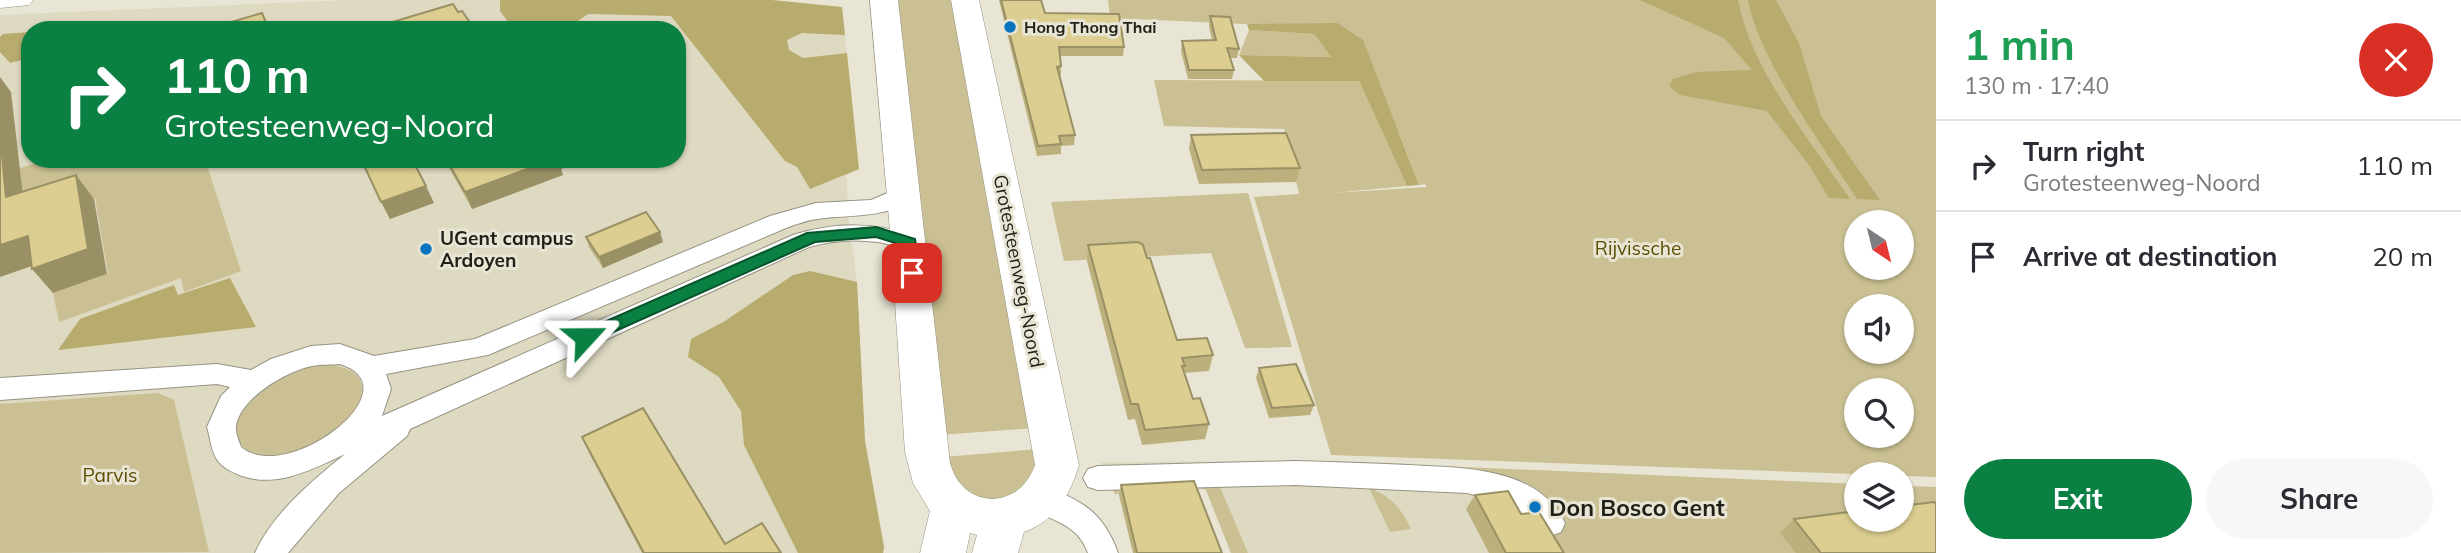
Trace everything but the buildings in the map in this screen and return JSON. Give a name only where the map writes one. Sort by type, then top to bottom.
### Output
[{"type":"highway","points":[[884,0],[909,243],[926,452],[933,478],[941,493],[954,505],[982,518],[1014,523]]},
{"type":"highway","name":"Grotesteenweg-Noord","points":[[965,0],[1057,466],[1052,481],[1014,523]]},
{"type":"highway","points":[[943,553],[954,505]]},
{"type":"main road","points":[[0,1],[21,0]]},
{"type":"street","points":[[370,367],[434,358],[479,348],[778,222],[816,211],[875,207],[904,193]]},
{"type":"street","points":[[342,442],[408,419],[523,365],[813,237],[876,232],[909,243]]},
{"type":"street","points":[[602,315],[644,279]]},
{"type":"street","points":[[501,340],[558,334],[602,315],[655,307]]},
{"type":"street","points":[[523,365],[558,334]]},
{"type":"street","points":[[339,354],[357,358],[370,367],[378,388],[374,406],[362,425],[342,442],[316,457],[291,466],[246,466],[230,457],[222,443],[221,426],[229,408],[253,381],[296,360],[318,355],[339,354]]},
{"type":"street","points":[[0,389],[217,374],[253,381]]},
{"type":"street","points":[[270,553],[288,528],[329,484],[408,419]]},
{"type":"street","points":[[1098,478],[1191,473],[1339,475],[1487,483],[1520,497],[1542,513],[1550,523]]},
{"type":"street","points":[[1014,523],[1082,517],[1097,534],[1103,553]]},
{"type":"shaded area","name":"UGent campus Ardoyen","points":[[349,0],[772,0],[842,7],[859,169],[847,175],[848,215],[857,282],[865,441],[883,553],[0,553],[0,15]]},
{"type":"shaded area","points":[[500,0],[772,0],[842,7],[845,35],[802,33],[787,40],[789,50],[803,58],[847,53],[859,169],[810,189],[797,167],[785,161],[686,35],[686,21],[675,21],[671,16],[588,14],[578,21],[507,21],[500,11]]},
{"type":"shaded area","points":[[1640,0],[1738,0],[1755,52],[1769,78],[1800,129],[1850,199],[1829,198],[1809,165],[1767,111],[1680,95],[1669,86],[1673,79],[1696,72],[1752,70],[1724,38]]},
{"type":"shaded area","points":[[1748,0],[1776,0],[1799,43],[1821,116],[1880,200],[1857,199],[1779,76],[1765,50]]},
{"type":"shaded area","points":[[1337,23],[1363,40],[1419,185],[1407,186],[1359,81],[1264,81],[1239,55],[1331,57],[1314,34],[1249,30],[1247,24]]},
{"type":"shaded area","points":[[21,33],[21,60],[10,63],[0,52],[0,37],[3,34]]},
{"type":"shaded area","points":[[810,271],[857,282],[865,441],[883,553],[798,553],[744,445],[741,411],[719,377],[688,357],[691,339],[725,321],[793,275]]},
{"type":"shaded area","points":[[230,278],[256,327],[58,350],[80,319],[174,285],[178,295]]},
{"type":"shaded area","name":"Don Bosco Gent","points":[[1325,461],[1844,483],[1844,532],[1914,532],[1914,486],[1936,487],[1936,553],[1231,553],[1206,490],[1193,487],[1115,494],[1101,462]]},
{"type":"green space","points":[[894,0],[956,0],[1035,428],[939,435]]},
{"type":"green space","name":"Rijvissche","points":[[1108,0],[1936,0],[1936,477],[1914,476],[1914,462],[1844,462],[1844,474],[1331,455],[1254,197],[1299,194],[1284,129],[1164,126],[1154,80],[1359,81],[1407,186],[1332,193],[1427,187],[1425,184],[1419,185],[1400,135],[1336,28],[1110,18]]},
{"type":"green space","points":[[1249,30],[1314,34],[1331,57],[1239,55]]},
{"type":"green space","points":[[20,168],[208,168],[241,271],[184,292],[181,278],[59,322],[53,293],[108,274],[95,198],[26,220]]},
{"type":"green space","points":[[1248,193],[1292,347],[1245,348],[1211,253],[1064,261],[1051,202]]},
{"type":"green space","points":[[313,364],[342,367],[357,376],[362,389],[358,405],[346,421],[310,448],[289,454],[266,455],[250,451],[240,443],[236,431],[238,418],[257,390],[273,378]]},
{"type":"green space","name":"Parvis","points":[[158,393],[174,400],[209,552],[0,553],[0,404]]},
{"type":"green space","points":[[1038,449],[1041,465],[1014,496],[985,501],[959,490],[943,457]]},
{"type":"green space","points":[[1325,461],[1844,483],[1844,527],[1796,553],[1547,553],[1550,523],[1567,522],[1547,502],[1326,465]]},
{"type":"green space","points":[[1218,482],[1248,553],[1231,553],[1206,490],[1193,487],[1115,494],[1111,487]]},
{"type":"green space","points":[[1914,486],[1936,487],[1936,537],[1914,525]]},
{"type":"green space","points":[[1369,488],[1394,504],[1411,529],[1390,532]]},
{"type":"place","name":"Hong Thong Thai","points":[[1010,27]]},
{"type":"place","name":"UGent campus Ardoyen","points":[[426,249]]},
{"type":"place","name":"Don Bosco Gent","points":[[1535,507]]},
{"type":"route","points":[[585,337],[813,237],[876,232],[897,238],[909,243],[912,273]]}]
